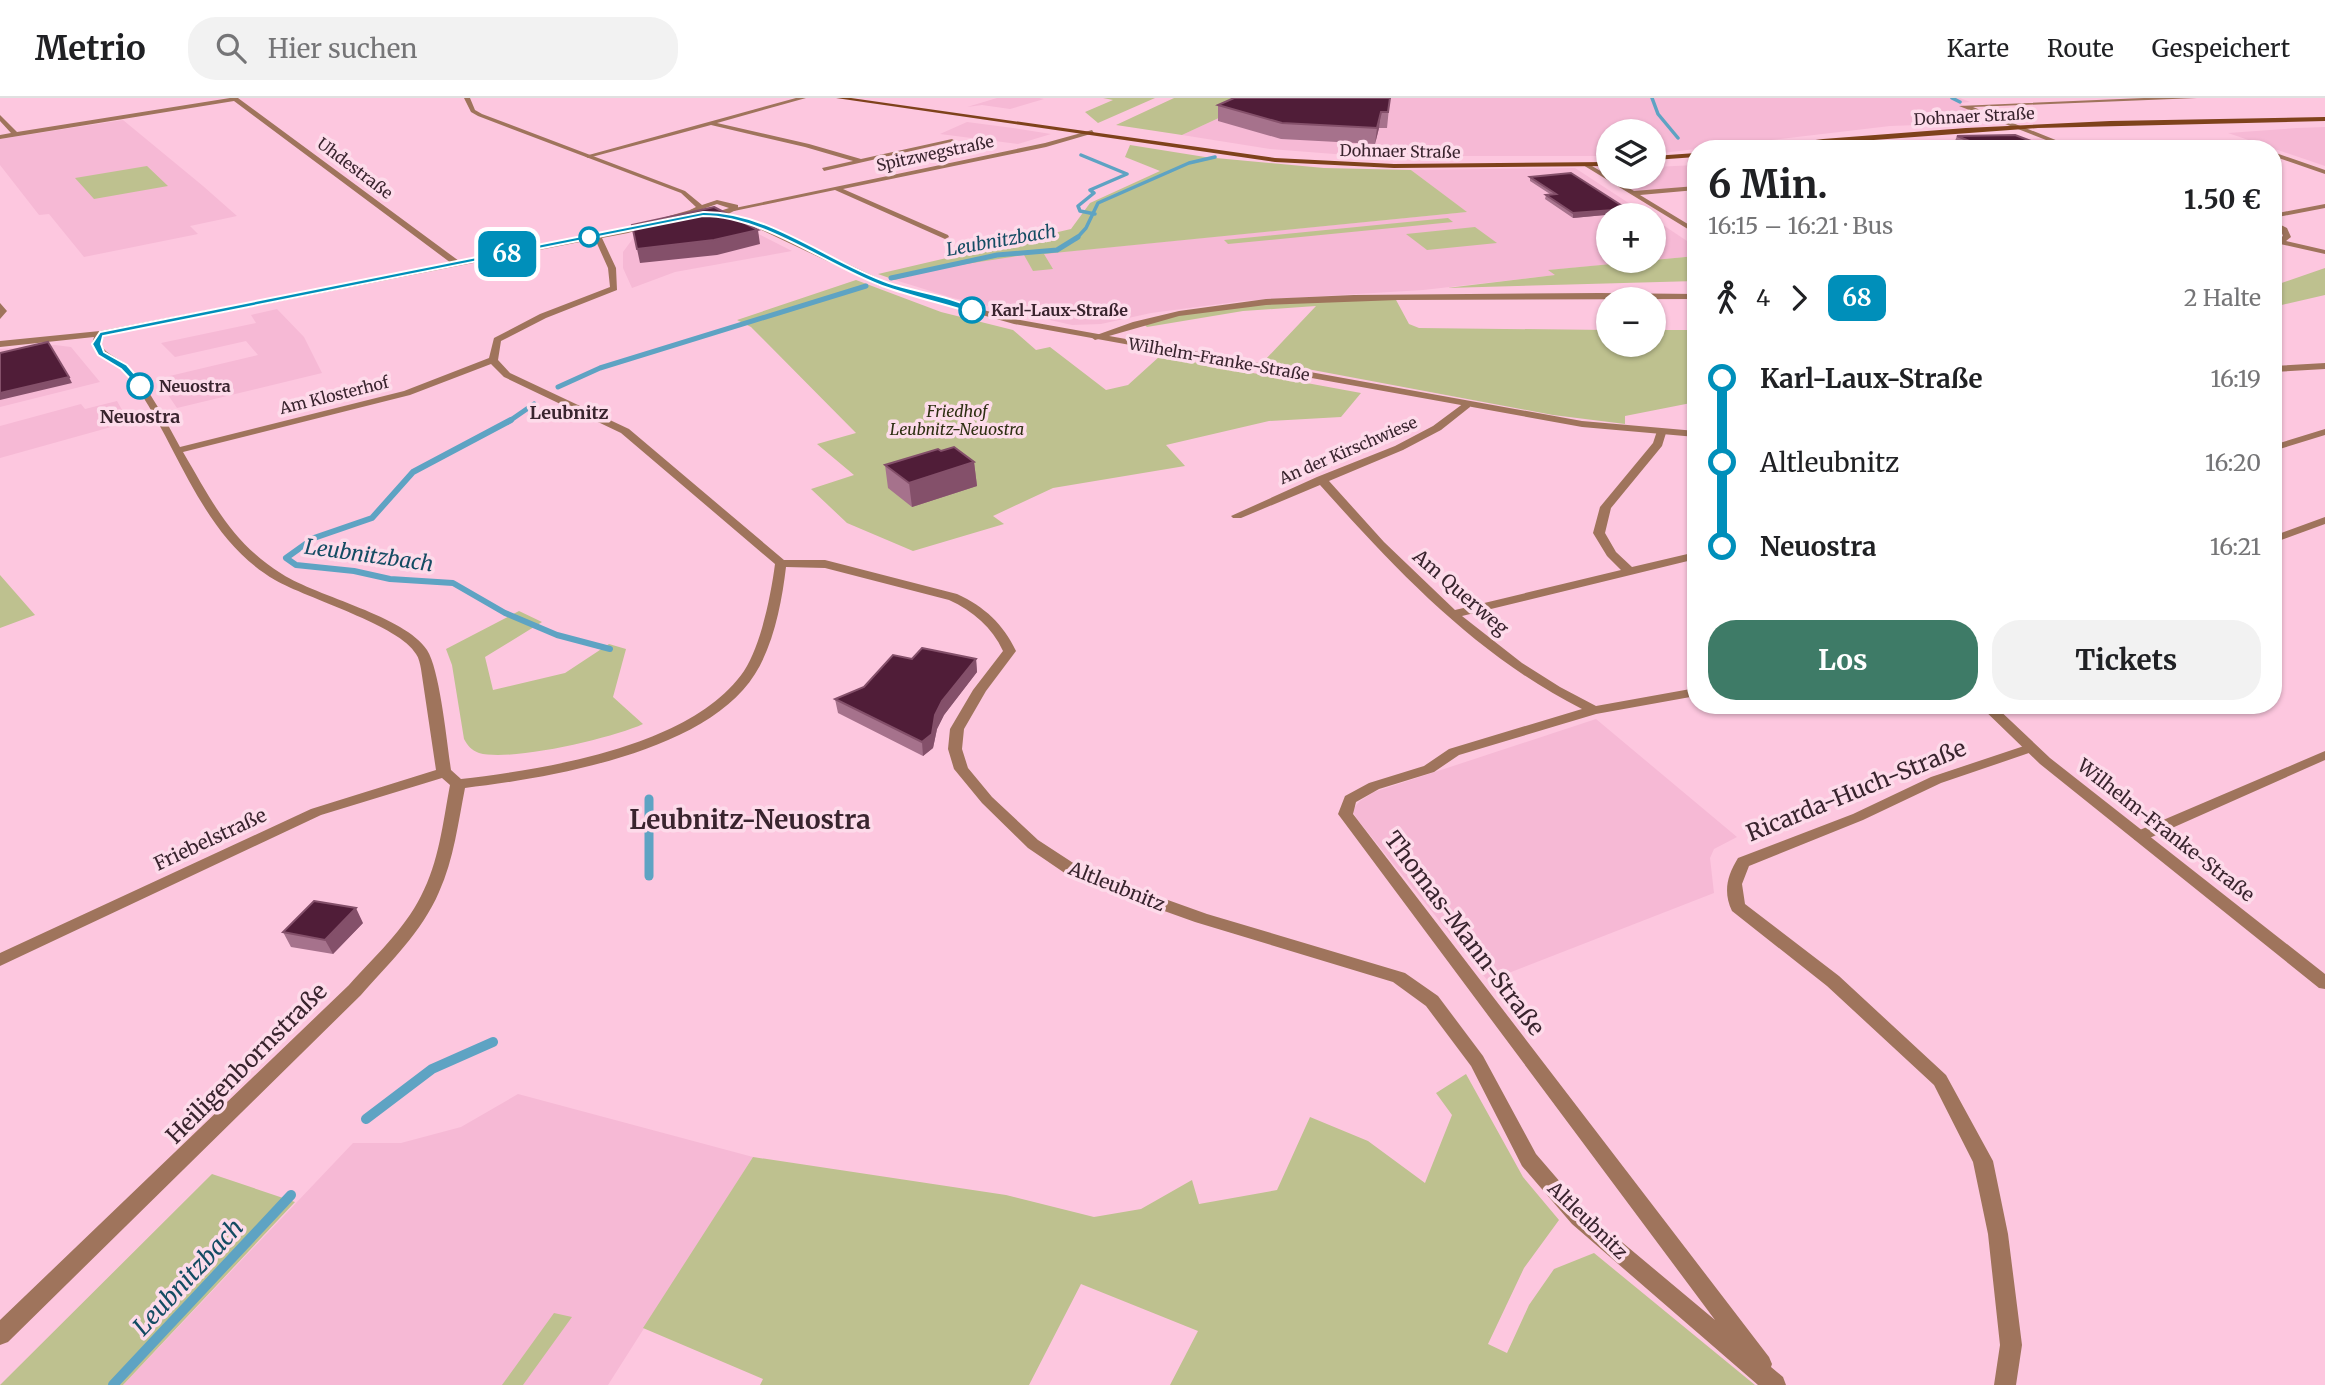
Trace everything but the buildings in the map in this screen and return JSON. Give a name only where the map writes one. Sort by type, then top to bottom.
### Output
[{"type":"main road","name":"Dohnaer Straße","points":[[839,98],[1092,132],[1236,156],[1311,163],[1394,166],[1596,163]]},
{"type":"main road","name":"Dohnaer Straße","points":[[1833,140],[2020,128],[2325,121]]},
{"type":"main road","name":"Dohnaer Straße","points":[[1907,140],[2325,121]]},
{"type":"main road","name":"Dohnaer Straße","points":[[1194,148],[1332,159],[1596,162]]},
{"type":"main road","points":[[1666,160],[1687,159]]},
{"type":"street","points":[[0,137],[235,98]]},
{"type":"street","name":"Uhdestraße","points":[[235,98],[457,264]]},
{"type":"street","points":[[467,98],[473,111],[480,115],[732,207]]},
{"type":"street","points":[[588,156],[803,98]]},
{"type":"street","points":[[2018,98],[2031,103]]},
{"type":"street","points":[[2052,140],[1962,106],[2194,98]]},
{"type":"street","points":[[0,117],[15,134]]},
{"type":"street","points":[[710,123],[807,145],[858,160]]},
{"type":"street","name":"Spitzwegstraße","points":[[732,207],[1046,145],[1092,132]]},
{"type":"street","points":[[824,169],[952,141]]},
{"type":"street","points":[[2282,157],[2325,172]]},
{"type":"street","points":[[1585,164],[1687,227]]},
{"type":"street","points":[[835,188],[945,237]]},
{"type":"street","points":[[1633,194],[1687,189]]},
{"type":"street","points":[[683,191],[703,214]]},
{"type":"street","points":[[625,231],[717,202]]},
{"type":"street","points":[[2282,214],[2325,206]]},
{"type":"street","points":[[0,344],[100,334],[703,214],[718,214],[732,207]]},
{"type":"street","name":"Wilhelm-Franke-Straße","points":[[732,207],[758,226]]},
{"type":"street","name":"Wilhelm-Franke-Straße","points":[[718,214],[758,226],[907,292],[1014,321],[1467,405],[1582,424],[1687,434]]},
{"type":"street","points":[[597,236],[612,268],[614,288],[513,329],[497,340],[493,360],[507,375],[625,432],[781,563]]},
{"type":"street","points":[[2282,244],[2325,253]]},
{"type":"street","points":[[1095,337],[1146,320],[1184,313],[1325,299],[1687,297]]},
{"type":"street","points":[[0,306],[3,311],[0,316]]},
{"type":"street","points":[[100,334],[96,344],[101,354],[129,372],[179,450],[223,529],[245,554],[280,578],[378,621],[411,640],[422,652],[451,778]]},
{"type":"street","name":"Am Klosterhof","points":[[179,450],[407,393],[493,360]]},
{"type":"street","points":[[2282,368],[2325,366]]},
{"type":"street","name":"An der Kirschwiese","points":[[1237,516],[1399,448],[1437,428],[1467,405]]},
{"type":"street","points":[[2282,445],[2325,432]]},
{"type":"street","points":[[1628,570],[1611,554],[1599,533],[1606,507],[1658,444],[1661,433]]},
{"type":"street","name":"Am Querweg","points":[[1321,479],[1380,546],[1455,614],[1518,667],[1570,699],[1594,710]]},
{"type":"street","points":[[2282,537],[2325,520]]},
{"type":"street","points":[[1455,614],[1687,557]]},
{"type":"street","name":"Friebelstraße","points":[[0,960],[316,812],[451,778],[527,777],[607,759],[643,745],[707,711],[732,693],[750,672],[779,580],[781,563]]},
{"type":"street","name":"Altleubnitz","points":[[781,563],[825,564],[935,592],[968,604],[1000,631],[1010,651],[980,690],[957,729],[955,749],[961,769],[986,800],[1033,844],[1077,874],[1201,918],[1399,977],[1432,1001],[1476,1061],[1529,1160],[1579,1218],[1776,1385]]},
{"type":"street","name":"Thomas-Mann-Straße","points":[[1687,694],[1594,710],[1454,752],[1429,769],[1374,786],[1350,799],[1345,814],[1776,1385]]},
{"type":"street","name":"Wilhelm-Franke-Straße","points":[[1995,714],[2030,748],[2325,983]]},
{"type":"street","name":"Ricarda-Huch-Straße","points":[[2005,1385],[2011,1345],[1998,1234],[1983,1161],[1940,1080],[1833,981],[1738,907],[1734,884],[1736,872],[1743,862],[1858,817],[1936,780],[2030,748]]},
{"type":"street","points":[[2140,836],[2325,755]]},
{"type":"street","name":"Heiligenbornstraße","points":[[0,1335],[355,990],[400,938],[429,896],[447,843],[451,778]]},
{"type":"shaded area","points":[[997,98],[1044,99],[1010,109],[982,105],[967,107]]},
{"type":"shaded area","points":[[1262,98],[1960,98],[1970,102],[1959,103],[2000,122],[1890,126],[1772,140],[1687,140],[1687,150],[1666,153],[1666,119],[1596,119],[1596,156],[1360,156],[1270,149],[1182,135]]},
{"type":"shaded area","points":[[123,120],[237,216],[190,226],[198,234],[84,257],[49,214],[39,215],[0,165],[0,139]]},
{"type":"shaded area","points":[[967,122],[1051,134],[1018,144],[940,134]]},
{"type":"shaded area","points":[[2325,127],[2325,166],[2282,151],[2282,140],[2249,140],[2228,133]]},
{"type":"shaded area","points":[[2048,138],[2053,140],[2003,140]]},
{"type":"shaded area","points":[[1687,165],[1687,189],[1633,193],[1626,189],[1666,189],[1666,166]]},
{"type":"shaded area","points":[[1575,168],[1596,182],[1596,189],[1607,189],[1629,203],[1596,203],[1596,266],[1550,270],[1556,275],[1423,290],[1243,301],[1151,313],[1101,324],[1072,325],[953,298],[895,280],[927,270],[999,258],[1466,212],[1411,170]]},
{"type":"shaded area","points":[[737,223],[792,251],[675,272],[632,288],[623,268],[623,252],[634,237],[645,233]]},
{"type":"shaded area","points":[[1666,227],[1687,241],[1687,257],[1666,259]]},
{"type":"shaded area","points":[[277,309],[304,337],[322,373],[177,408],[157,379],[258,355],[246,341],[175,357],[161,343],[256,323],[251,315]]},
{"type":"shaded area","points":[[55,345],[71,347],[100,382],[0,407],[0,349]]},
{"type":"shaded area","points":[[117,401],[129,422],[0,458],[0,426],[81,404],[85,409]]},
{"type":"shaded area","points":[[1596,719],[1737,837],[1714,849],[1710,858],[1714,893],[1488,981],[1352,810],[1374,792]]},
{"type":"shaded area","points":[[518,1094],[753,1157],[608,1385],[123,1385],[353,1143],[401,1143],[461,1127]]},
{"type":"green space","points":[[1103,98],[1155,98],[1098,123],[1085,112],[1113,100]]},
{"type":"green space","points":[[1174,98],[1262,98],[1182,135],[1116,125]]},
{"type":"green space","points":[[1130,145],[1205,157],[1324,168],[1411,170],[1467,212],[1044,254],[1053,269],[1033,271],[1024,255],[927,270],[895,280],[878,274],[1071,229],[1090,203],[1160,171],[1125,157]]},
{"type":"green space","points":[[147,166],[168,186],[94,199],[75,178]]},
{"type":"green space","points":[[1448,218],[1453,222],[1228,244],[1224,240]]},
{"type":"green space","points":[[1475,227],[1497,243],[1427,250],[1406,234]]},
{"type":"green space","points":[[1687,257],[1687,281],[1447,288],[1555,275],[1548,270],[1596,265],[1596,273],[1666,273],[1666,259]]},
{"type":"green space","points":[[2325,268],[2325,295],[2282,305],[2282,283]]},
{"type":"green space","name":"Friedhof Leubnitz-Neuostra","points":[[856,280],[941,312],[1013,330],[1036,350],[1050,347],[1106,390],[1128,385],[1160,356],[1361,393],[1341,417],[1269,421],[1166,445],[1185,466],[1053,488],[993,516],[1004,524],[913,551],[847,523],[811,489],[854,475],[817,444],[856,433],[751,327],[737,320]]},
{"type":"green space","points":[[1395,298],[1409,324],[1419,328],[1596,330],[1596,357],[1666,357],[1666,330],[1687,330],[1687,404],[1625,416],[1625,424],[1553,415],[1264,361],[1316,306],[1243,311],[1147,327],[1144,324],[1146,320],[1251,305]]},
{"type":"green space","points":[[0,575],[35,615],[0,628]]},
{"type":"green space","points":[[519,611],[542,622],[485,657],[493,690],[565,673],[609,644],[626,649],[613,697],[643,724],[586,742],[537,751],[494,755],[479,753],[470,748],[464,739],[452,665],[446,649]]},
{"type":"green space","points":[[1466,1074],[1523,1177],[1559,1220],[1524,1268],[1488,1344],[1507,1353],[1529,1305],[1554,1269],[1594,1253],[1755,1385],[1170,1385],[1198,1331],[1081,1284],[1029,1385],[760,1385],[763,1379],[643,1328],[753,1157],[1006,1195],[1094,1217],[1141,1209],[1192,1180],[1199,1204],[1277,1190],[1310,1117],[1368,1141],[1425,1183],[1452,1115],[1436,1093]]},
{"type":"green space","points":[[212,1174],[295,1202],[123,1385],[0,1385]]},
{"type":"green space","points":[[554,1313],[572,1317],[523,1385],[502,1385]]},
{"type":"waterway","points":[[1652,98],[1658,114],[1678,138]]},
{"type":"waterway","points":[[1952,98],[1960,102]]},
{"type":"waterway","points":[[1081,155],[1127,174],[1090,190],[1094,193],[1078,206],[1080,211],[1093,214]]},
{"type":"waterway","name":"Leubnitzbach","points":[[1093,214],[1098,203],[1189,163],[1215,157]]},
{"type":"waterway","name":"Leubnitzbach","points":[[1078,237],[1093,214]]},
{"type":"waterway","name":"Leubnitzbach","points":[[891,278],[997,255],[1057,250],[1078,237]]},
{"type":"waterway","name":"Leubnitzbach","points":[[558,387],[600,368],[866,286]]},
{"type":"waterway","name":"Leubnitzbach","points":[[511,420],[534,404]]},
{"type":"waterway","name":"Leubnitzbach","points":[[511,420],[413,472],[372,518],[314,538],[286,558],[296,565],[354,571],[390,579],[453,583],[505,613],[557,635],[610,649]]},
{"type":"waterway","name":"Leubnitzbach","points":[[649,799],[649,876]]},
{"type":"waterway","name":"Leubnitzbach","points":[[366,1119],[432,1069],[493,1042]]},
{"type":"waterway","name":"Leubnitzbach","points":[[113,1385],[291,1195]]},
{"type":"bus line","name":"68","points":[[140,386],[124,367],[101,354],[96,344],[100,334],[664,225],[703,214],[718,214],[758,226],[883,284],[972,310]]},
{"type":"place","name":"Karl-Laux-Straße","points":[[972,310]]},
{"type":"place","name":"Neuostra","points":[[140,386]]},
{"type":"district","name":"Leubnitz","points":[[569,412]]},
{"type":"district","name":"Neuostra","points":[[140,416]]},
{"type":"district","name":"Leubnitz-Neuostra","points":[[750,819]]}]
